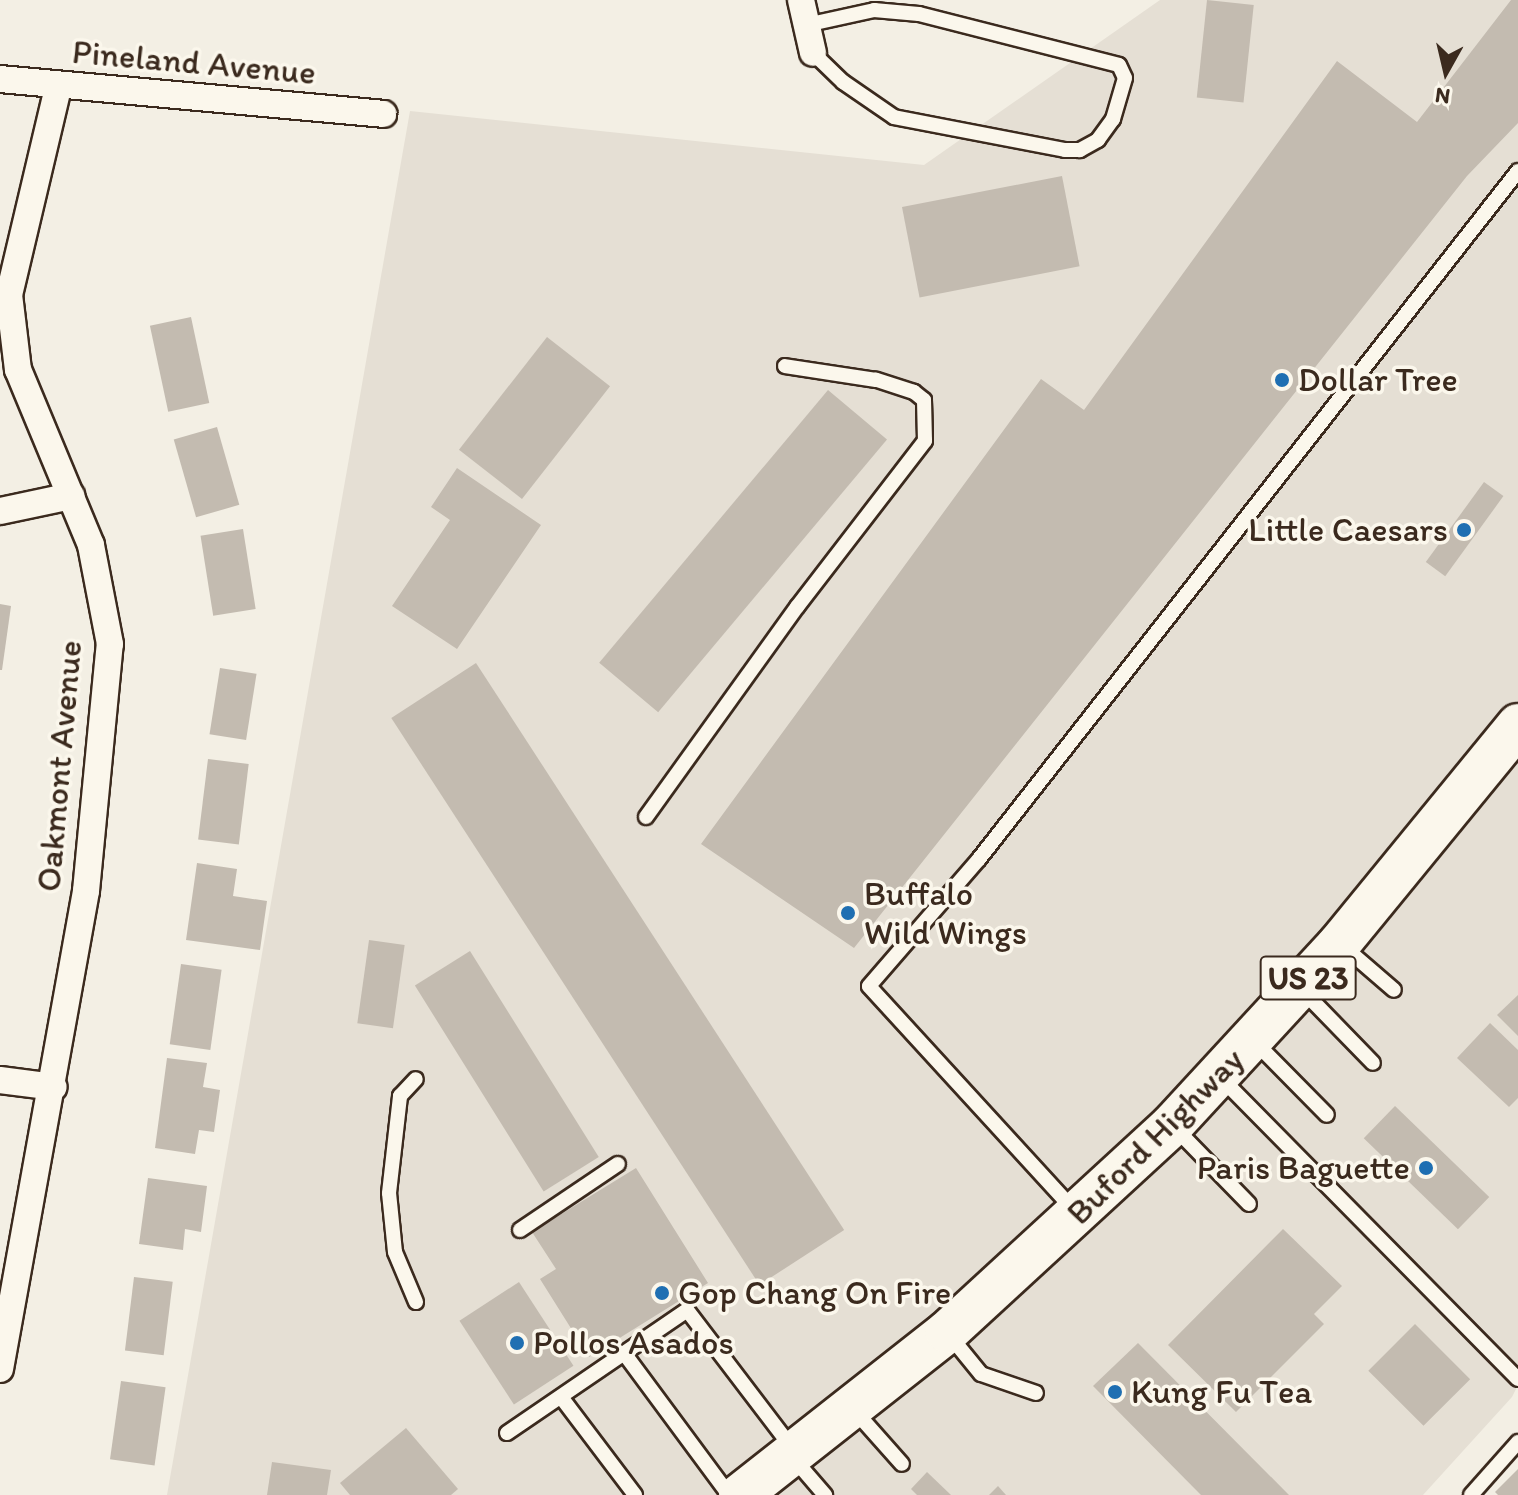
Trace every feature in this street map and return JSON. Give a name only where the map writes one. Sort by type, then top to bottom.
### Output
[{"type":"main road","name":"Buford Highway","points":[[740,1495],[854,1409],[947,1332],[1172,1125],[1220,1077],[1339,944],[1518,725]]},
{"type":"street","points":[[803,12],[813,53]]},
{"type":"street","name":"Pineland Avenue","points":[[0,79],[58,88],[383,114]]},
{"type":"street","name":"Oakmont Avenue","points":[[0,1369],[54,1087],[86,891],[110,644],[91,545],[18,370],[9,295],[58,88]]},
{"type":"street","points":[[0,511],[71,496]]},
{"type":"street","points":[[0,1080],[54,1087]]},
{"type":"lane","points":[[803,12],[874,10],[919,14],[1119,65],[1125,78],[1113,119],[1098,140],[1080,150],[894,117],[843,82],[813,53]]},
{"type":"lane","points":[[1078,1214],[869,986],[989,847],[1518,171]]},
{"type":"lane","points":[[646,817],[925,441],[924,400],[914,392],[876,380],[785,366]]},
{"type":"lane","points":[[1339,944],[1394,990]]},
{"type":"lane","points":[[1299,988],[1373,1063]]},
{"type":"lane","points":[[1252,1040],[1327,1115]]},
{"type":"lane","points":[[1220,1077],[1518,1379]]},
{"type":"lane","points":[[416,1079],[400,1096],[389,1193],[395,1252],[416,1302]]},
{"type":"lane","points":[[1172,1125],[1249,1204]]},
{"type":"lane","points":[[520,1230],[618,1164]]},
{"type":"lane","points":[[507,1433],[687,1310],[825,1495]]},
{"type":"lane","points":[[947,1332],[981,1374],[1036,1393]]},
{"type":"lane","points":[[624,1353],[729,1495]]},
{"type":"lane","points":[[561,1397],[635,1495]]},
{"type":"lane","points":[[854,1409],[902,1464]]},
{"type":"lane","points":[[1471,1495],[1518,1442]]},
{"type":"shaded area","points":[[1160,0],[1518,0],[1518,1385],[1512,1397],[1423,1495],[167,1495],[410,111],[924,165]]},
{"type":"building","points":[[1207,0],[1254,5],[1243,102],[1197,97]]},
{"type":"building","points":[[1511,0],[1518,0],[1518,123],[1467,176],[854,948],[701,844],[1041,379],[1084,410],[1337,61],[1417,122]]},
{"type":"building","points":[[1062,176],[1080,266],[920,297],[902,207]]},
{"type":"building","points":[[191,317],[209,403],[168,412],[150,326]]},
{"type":"building","points":[[547,337],[610,386],[522,499],[459,450]]},
{"type":"building","points":[[828,390],[887,439],[658,712],[599,663]]},
{"type":"building","points":[[217,427],[239,505],[196,517],[174,439]]},
{"type":"building","points":[[457,468],[541,525],[457,649],[392,606],[450,520],[431,507]]},
{"type":"building","name":"Little Caesars","points":[[1484,482],[1503,496],[1445,576],[1426,562]]},
{"type":"building","points":[[243,529],[256,609],[213,616],[201,536]]},
{"type":"building","points":[[0,604],[11,606],[2,670],[0,670]]},
{"type":"building","points":[[476,663],[844,1230],[759,1285],[391,718]]},
{"type":"building","points":[[220,668],[257,674],[246,740],[210,734]]},
{"type":"building","points":[[208,759],[249,764],[239,844],[198,839]]},
{"type":"building","points":[[197,863],[237,869],[233,896],[267,901],[260,950],[186,940]]},
{"type":"building","points":[[369,940],[405,945],[393,1028],[357,1023]]},
{"type":"building","points":[[470,951],[599,1157],[544,1192],[415,985]]},
{"type":"building","points":[[181,964],[222,970],[210,1050],[170,1044]]},
{"type":"building","points":[[1518,995],[1518,1036],[1497,1015]]},
{"type":"building","points":[[1490,1023],[1518,1050],[1518,1098],[1509,1107],[1457,1058]]},
{"type":"building","points":[[167,1058],[207,1063],[203,1087],[220,1090],[214,1132],[199,1130],[195,1154],[155,1148]]},
{"type":"building","name":"Paris Baguette","points":[[1395,1106],[1489,1197],[1458,1229],[1364,1138]]},
{"type":"building","points":[[636,1168],[708,1283],[589,1357],[540,1279],[556,1269],[532,1232]]},
{"type":"building","points":[[148,1178],[207,1186],[201,1232],[185,1229],[183,1250],[139,1244]]},
{"type":"building","points":[[1283,1229],[1342,1286],[1314,1314],[1324,1324],[1236,1412],[1168,1345]]},
{"type":"building","points":[[134,1277],[173,1282],[164,1355],[125,1350]]},
{"type":"building","name":"Pollos Asados","points":[[519,1282],[573,1366],[514,1405],[459,1321]]},
{"type":"building","points":[[1415,1324],[1470,1379],[1423,1426],[1368,1371]]},
{"type":"building","points":[[1138,1343],[1289,1495],[1201,1495],[1093,1386]]},
{"type":"building","points":[[121,1381],[166,1387],[155,1465],[110,1459]]},
{"type":"building","points":[[406,1428],[458,1489],[451,1495],[350,1495],[340,1483]]},
{"type":"building","points":[[272,1462],[331,1470],[327,1495],[267,1495]]},
{"type":"building","points":[[1518,1469],[1518,1495],[1498,1495],[1495,1492]]},
{"type":"building","points":[[927,1472],[951,1495],[917,1495],[911,1489]]},
{"type":"building","points":[[998,1486],[1006,1495],[989,1495]]},
{"type":"place","name":"Dollar Tree","points":[[1282,380]]},
{"type":"place","name":"Little Caesars","points":[[1464,530]]},
{"type":"place","name":"Buffalo Wild Wings","points":[[848,913]]},
{"type":"place","name":"Paris Baguette","points":[[1426,1168]]},
{"type":"place","name":"Gop Chang On Fire","points":[[662,1293]]},
{"type":"place","name":"Pollos Asados","points":[[517,1343]]},
{"type":"place","name":"Kung Fu Tea","points":[[1115,1392]]}]
